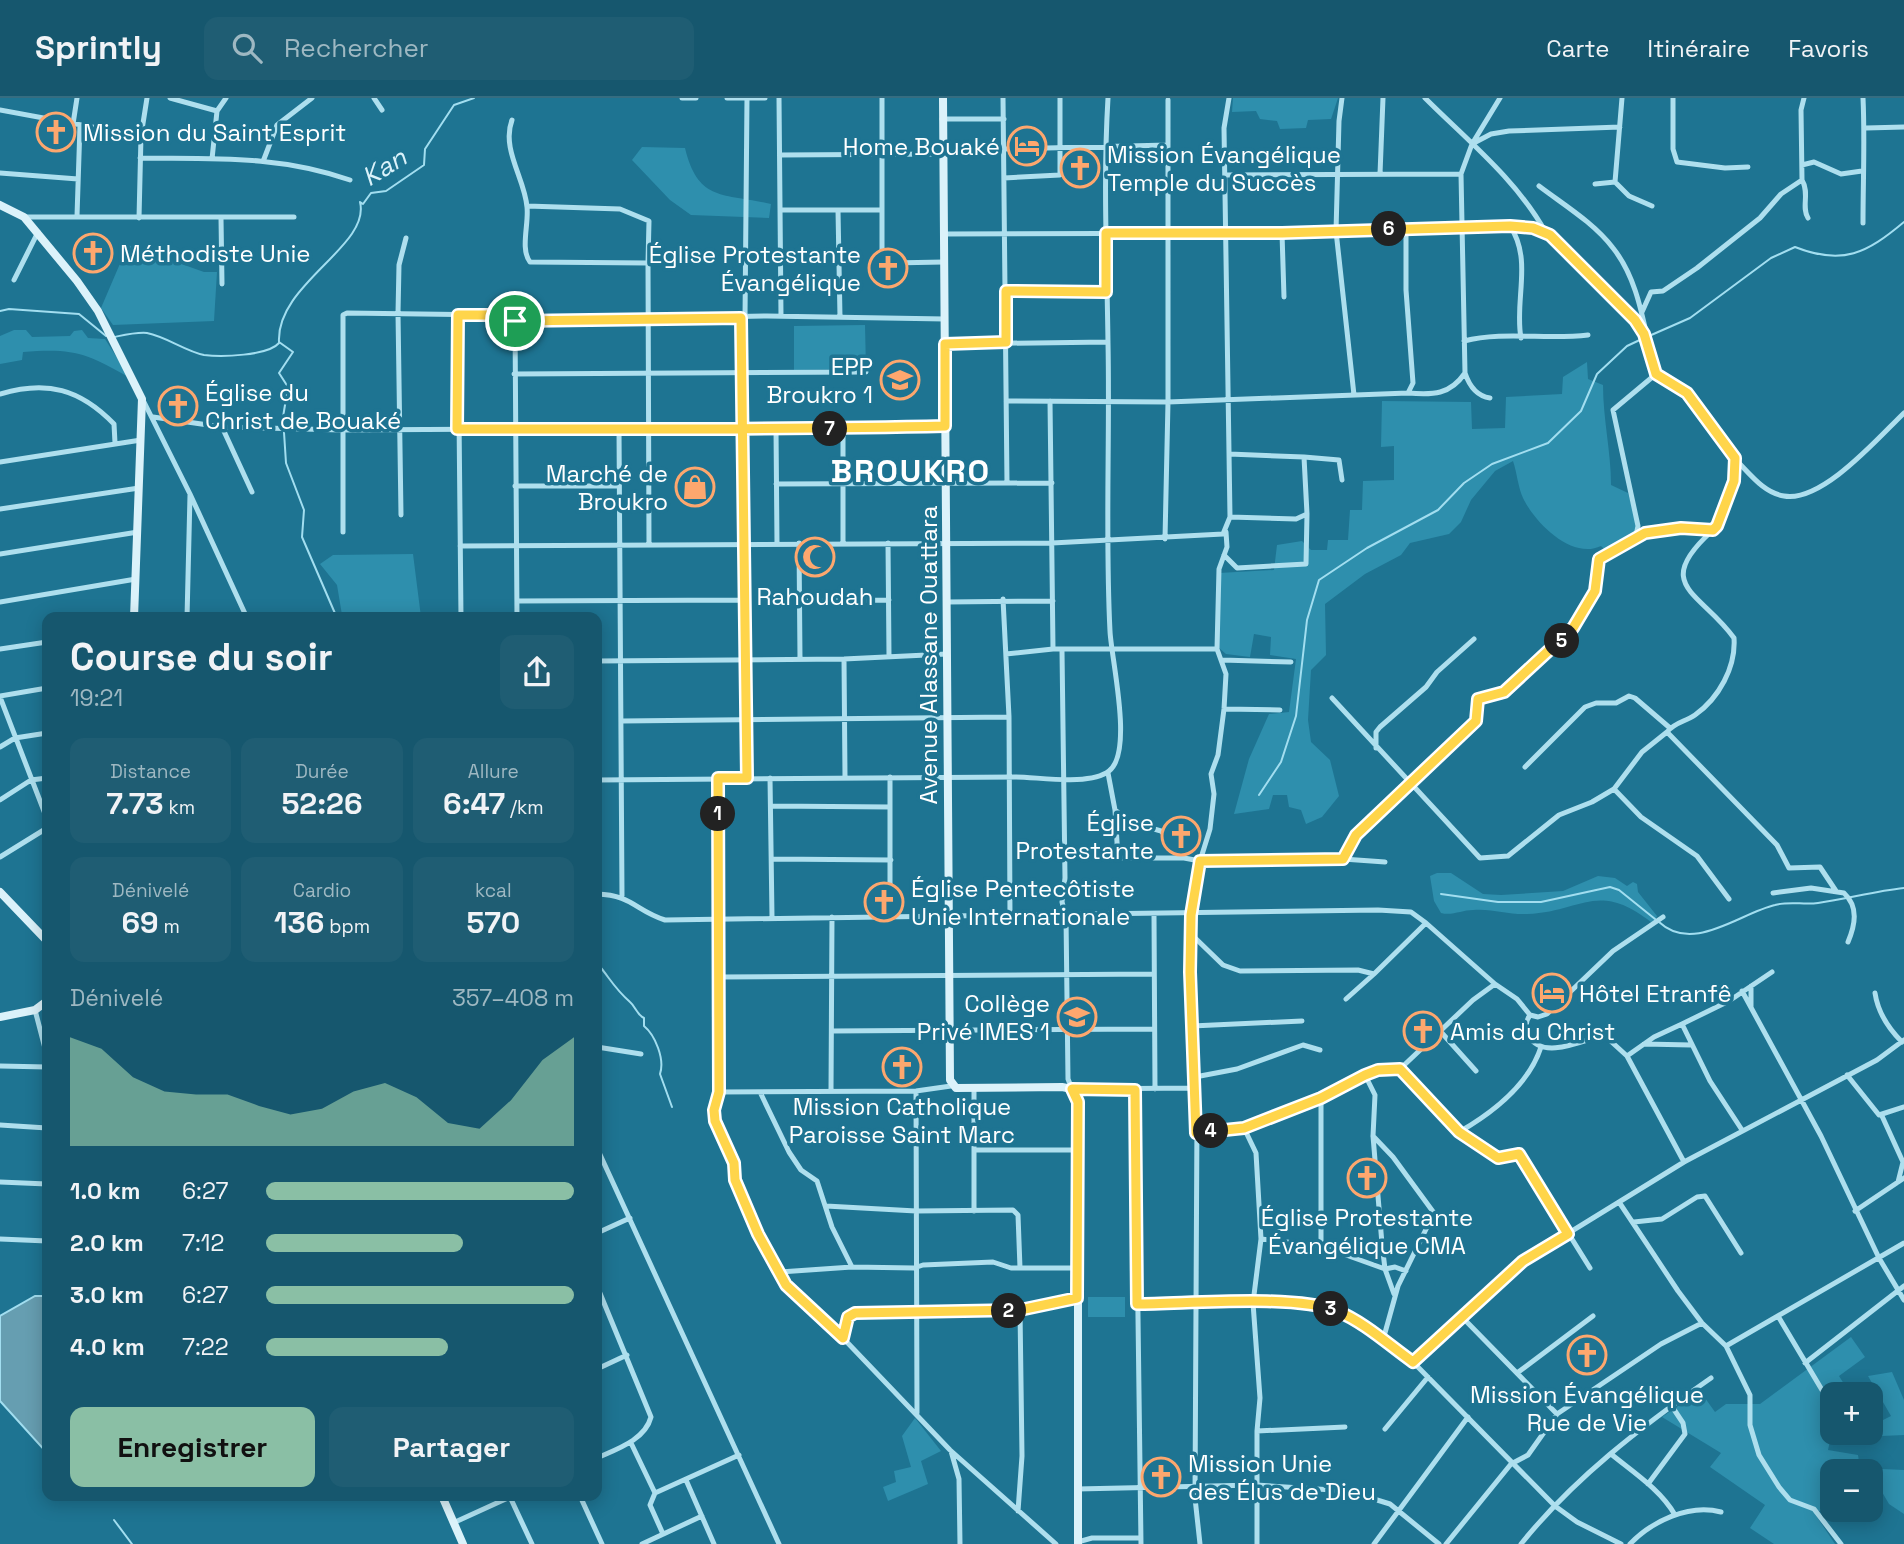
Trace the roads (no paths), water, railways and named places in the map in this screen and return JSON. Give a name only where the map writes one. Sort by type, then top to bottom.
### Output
[{"type":"street","points":[[76,98],[76,216]]},
{"type":"street","points":[[139,218],[141,136],[147,98]]},
{"type":"street","points":[[170,98],[217,111]]},
{"type":"street","points":[[212,159],[217,111],[226,98]]},
{"type":"street","points":[[264,159],[277,125],[312,98]]},
{"type":"street","points":[[374,98],[382,110]]},
{"type":"street","points":[[682,98],[696,98]]},
{"type":"street","points":[[727,98],[765,98]]},
{"type":"street","points":[[747,98],[743,318],[747,778]]},
{"type":"street","points":[[779,98],[781,316]]},
{"type":"street","points":[[882,98],[883,257],[886,262],[944,262]]},
{"type":"street","name":"Avenue Alassane Ouattara","points":[[943,98],[951,1086]]},
{"type":"street","points":[[1003,98],[1007,483]]},
{"type":"street","points":[[1004,178],[1056,178],[1061,171],[1060,98]]},
{"type":"street","points":[[602,780],[845,776],[1009,777],[1064,781],[1108,772],[1115,764],[1119,742],[1118,685],[1110,649],[1106,542],[1108,342],[1105,148],[1108,98]]},
{"type":"street","points":[[1200,1544],[1195,1487],[1196,1133],[1191,915],[1200,861],[1210,829],[1213,794],[1211,774],[1218,755],[1226,674],[1217,649],[1219,569],[1230,517],[1224,128],[1229,98]]},
{"type":"street","points":[[1342,98],[1336,231],[1354,395]]},
{"type":"street","points":[[1380,174],[1383,98]]},
{"type":"street","points":[[1425,98],[1472,144],[1536,214],[1546,233],[1635,320],[1644,334]]},
{"type":"street","points":[[1490,398],[1484,397],[1468,384],[1465,373],[1461,174],[1472,144],[1500,98]]},
{"type":"street","points":[[1615,182],[1622,98]]},
{"type":"street","points":[[1673,98],[1673,149],[1677,162],[1705,167],[1748,167]]},
{"type":"street","points":[[1804,98],[1801,110],[1802,180],[1807,189],[1805,213],[1808,218]]},
{"type":"street","points":[[1863,98],[1866,128],[1862,171],[1863,223]]},
{"type":"street","points":[[1165,539],[1168,100]]},
{"type":"street","points":[[0,110],[141,136]]},
{"type":"street","points":[[943,120],[1004,119]]},
{"type":"street","points":[[512,120],[510,147],[527,206],[526,251],[530,262],[648,263]]},
{"type":"street","points":[[1485,121],[1487,132],[1491,134]]},
{"type":"street","points":[[1472,144],[1491,134],[1530,129],[1620,127]]},
{"type":"street","points":[[1866,128],[1904,127]]},
{"type":"street","points":[[1004,149],[1168,145]]},
{"type":"street","points":[[780,155],[943,154]]},
{"type":"street","points":[[140,158],[264,159],[350,180]]},
{"type":"street","points":[[1802,165],[1814,162],[1841,174],[1862,171]]},
{"type":"street","points":[[0,173],[78,179]]},
{"type":"street","points":[[1225,175],[1461,174]]},
{"type":"street","points":[[1635,320],[1651,292],[1663,291],[1697,268],[1759,218],[1781,194],[1802,180]]},
{"type":"street","points":[[1595,184],[1615,182]]},
{"type":"street","points":[[1615,182],[1629,196],[1652,206]]},
{"type":"street","points":[[1539,186],[1601,234],[1613,248],[1632,281],[1656,374],[1687,393],[1735,458],[1770,491],[1783,496],[1806,494],[1837,477],[1904,413]]},
{"type":"street","points":[[0,205],[24,217],[38,232],[98,312],[153,416],[244,612]]},
{"type":"street","points":[[527,206],[620,209],[641,216],[649,221],[652,228],[648,263],[649,545]]},
{"type":"street","points":[[780,210],[883,209]]},
{"type":"street","points":[[838,210],[840,317]]},
{"type":"street","points":[[24,217],[294,217]]},
{"type":"street","points":[[221,218],[222,284]]},
{"type":"street","points":[[944,234],[1282,233],[1462,226],[1510,226],[1546,233]]},
{"type":"street","points":[[1510,226],[1518,236],[1523,261],[1518,307],[1521,338]]},
{"type":"street","points":[[1406,228],[1406,290],[1413,383],[1408,393]]},
{"type":"street","points":[[14,281],[38,232]]},
{"type":"street","points":[[1282,233],[1284,298]]},
{"type":"street","points":[[401,515],[398,313],[399,265],[406,238]]},
{"type":"street","points":[[1006,291],[1106,292]]},
{"type":"street","points":[[343,532],[343,315],[347,313],[494,315],[515,321],[781,316],[945,318]]},
{"type":"street","points":[[458,315],[457,429],[461,612]]},
{"type":"street","points":[[515,321],[517,612]]},
{"type":"street","points":[[1464,341],[1478,337],[1588,335]]},
{"type":"street","points":[[945,344],[1108,342]]},
{"type":"street","points":[[514,374],[866,372]]},
{"type":"street","points":[[1006,401],[1168,402],[1443,393],[1457,385],[1465,373]]},
{"type":"street","points":[[1635,540],[1638,526],[1613,410],[1656,374]]},
{"type":"street","points":[[0,394],[34,388],[73,393],[93,404],[114,424],[115,443]]},
{"type":"street","points":[[134,612],[142,399]]},
{"type":"street","points":[[1050,401],[1053,649]]},
{"type":"street","points":[[153,416],[222,427],[342,430],[843,429],[945,426]]},
{"type":"street","points":[[222,427],[252,492]]},
{"type":"street","points":[[619,429],[622,896]]},
{"type":"street","points":[[776,429],[777,543]]},
{"type":"street","points":[[843,429],[843,543]]},
{"type":"street","points":[[0,462],[141,440]]},
{"type":"street","points":[[1229,454],[1339,460],[1342,480]]},
{"type":"street","points":[[1224,555],[1237,568],[1306,564],[1304,457]]},
{"type":"street","points":[[1332,698],[1480,858],[1508,856],[1562,814],[1592,802],[1614,789],[1642,752],[1668,730],[1693,716],[1709,703],[1720,689],[1733,661],[1734,638],[1689,592],[1683,565],[1689,552],[1717,526],[1734,481],[1735,458]]},
{"type":"street","points":[[776,484],[1052,483]]},
{"type":"street","points":[[515,486],[619,486]]},
{"type":"street","points":[[0,509],[139,488]]},
{"type":"street","points":[[187,612],[190,494]]},
{"type":"street","points":[[1230,517],[1296,519],[1307,514]]},
{"type":"street","points":[[1343,859],[1356,835],[1476,721],[1478,699],[1504,692],[1562,640],[1591,601],[1597,583],[1599,559],[1645,533],[1670,529],[1713,530]]},
{"type":"street","points":[[0,554],[138,532]]},
{"type":"street","points":[[460,545],[1052,543],[1165,539],[1226,532]]},
{"type":"street","points":[[888,542],[889,656]]},
{"type":"street","points":[[799,543],[800,659]]},
{"type":"street","points":[[0,602],[136,579]]},
{"type":"street","points":[[947,602],[1003,599],[1053,601]]},
{"type":"street","points":[[1003,599],[1009,717],[1010,917]]},
{"type":"street","points":[[517,601],[745,600]]},
{"type":"street","points":[[800,601],[889,600]]},
{"type":"street","points":[[1376,748],[1376,732],[1380,727],[1426,687],[1437,672],[1474,639]]},
{"type":"street","points":[[0,649],[42,643]]},
{"type":"street","points":[[1006,654],[1053,649],[1217,649]]},
{"type":"street","points":[[1062,651],[1065,878],[1062,902],[1066,917],[1068,1079],[1078,1102],[1078,1543],[1092,1538],[1141,1541],[1135,1090]]},
{"type":"street","points":[[602,661],[844,659],[947,654]]},
{"type":"street","points":[[844,659],[845,776]]},
{"type":"street","points":[[1222,660],[1292,662]]},
{"type":"street","points":[[42,689],[0,696],[42,807]]},
{"type":"street","points":[[1524,767],[1585,708],[1596,703],[1635,698],[1777,845],[1789,868],[1820,867],[1836,891]]},
{"type":"street","points":[[1224,709],[1280,710]]},
{"type":"street","points":[[622,721],[1009,717]]},
{"type":"street","points":[[0,747],[15,738],[42,734]]},
{"type":"street","points":[[1108,772],[1115,810],[1118,858],[1184,858],[1200,861],[1343,859],[1385,862]]},
{"type":"street","points":[[890,777],[890,916]]},
{"type":"street","points":[[718,778],[719,1092],[714,1110],[715,1121],[734,1163],[735,1180],[750,1217],[786,1285],[799,1299],[843,1338],[950,1450],[1056,1544]]},
{"type":"street","points":[[770,778],[772,917]]},
{"type":"street","points":[[0,800],[31,780],[42,779]]},
{"type":"street","points":[[1614,789],[1641,817],[1697,856],[1729,899]]},
{"type":"street","points":[[771,806],[890,807]]},
{"type":"street","points":[[1115,810],[1130,822],[1161,831],[1184,858]]},
{"type":"street","points":[[0,857],[42,831]]},
{"type":"street","points":[[772,859],[891,860]]},
{"type":"street","points":[[1773,893],[1811,888],[1836,891],[1848,896],[1853,909],[1854,927],[1848,942]]},
{"type":"street","points":[[0,892],[42,936]]},
{"type":"street","points":[[602,894],[622,896],[665,920],[890,916],[1066,917],[1394,910],[1411,912],[1495,984],[1517,999],[1530,1014],[1538,1017],[1547,1014],[1613,951],[1663,917]]},
{"type":"street","points":[[1154,915],[1155,1090]]},
{"type":"street","points":[[831,1091],[832,917]]},
{"type":"street","points":[[1346,999],[1426,923]]},
{"type":"street","points":[[1191,934],[1223,965],[1240,971],[1358,970],[1374,974]]},
{"type":"street","points":[[1627,1056],[1641,1044],[1742,992],[1772,972]]},
{"type":"street","points":[[720,977],[949,973],[1154,974]]},
{"type":"street","points":[[1196,1133],[1244,1128],[1321,1098],[1378,1070],[1400,1069],[1495,984]]},
{"type":"street","points":[[1751,986],[1751,1007]]},
{"type":"street","points":[[1742,992],[1802,1100],[1855,1211],[1904,1300]]},
{"type":"street","points":[[1413,1362],[1523,1261],[1684,1162],[1877,1060],[1903,1041],[1889,1029],[1877,1006],[1875,993]]},
{"type":"street","points":[[0,1017],[35,1010],[42,1005]]},
{"type":"street","points":[[35,1010],[42,1037]]},
{"type":"street","points":[[1530,1014],[1526,1030],[1532,1042],[1541,1047],[1566,1046],[1604,1035],[1627,1056],[1684,1162]]},
{"type":"street","points":[[1192,1026],[1302,1021]]},
{"type":"street","points":[[1682,1024],[1691,1045],[1742,1130]]},
{"type":"street","points":[[832,1031],[1154,1029]]},
{"type":"street","points":[[1441,1032],[1476,1071]]},
{"type":"street","points":[[1641,1044],[1670,1042],[1691,1045]]},
{"type":"street","points":[[1195,1077],[1237,1069],[1303,1045],[1320,1050]]},
{"type":"street","points":[[602,1047],[641,1054]]},
{"type":"street","points":[[1459,1132],[1487,1115],[1532,1070],[1541,1047]]},
{"type":"street","points":[[0,1066],[42,1067]]},
{"type":"street","points":[[1400,1069],[1459,1132],[1498,1158],[1519,1154],[1590,1268]]},
{"type":"street","points":[[1365,1075],[1375,1095],[1373,1136],[1385,1269],[1394,1294]]},
{"type":"street","points":[[1847,1075],[1882,1116],[1903,1162],[1901,1180],[1855,1211]]},
{"type":"street","points":[[719,1092],[916,1091],[951,1086],[1135,1090],[1195,1088]]},
{"type":"street","points":[[974,1088],[974,1211]]},
{"type":"street","points":[[916,1091],[917,1413]]},
{"type":"street","points":[[760,1092],[789,1152],[802,1170],[817,1181],[832,1227],[852,1267]]},
{"type":"street","points":[[1321,1098],[1321,1246]]},
{"type":"street","points":[[1882,1116],[1904,1107]]},
{"type":"street","points":[[0,1125],[42,1128]]},
{"type":"street","points":[[1244,1128],[1256,1153],[1261,1239],[1259,1275],[1253,1303],[1260,1398],[1256,1431],[1257,1544]]},
{"type":"street","points":[[1373,1136],[1433,1209],[1434,1218],[1394,1294],[1383,1340]]},
{"type":"street","points":[[974,1150],[1076,1150]]},
{"type":"street","points":[[602,1159],[779,1544]]},
{"type":"street","points":[[0,1182],[42,1184]]},
{"type":"street","points":[[1634,1222],[1662,1219],[1697,1197],[1705,1196],[1741,1253]]},
{"type":"street","points":[[1619,1202],[1702,1323],[1726,1346],[1749,1395],[1750,1425],[1759,1455],[1784,1494],[1814,1509],[1841,1544]]},
{"type":"street","points":[[826,1206],[916,1211],[1017,1212],[1020,1268]]},
{"type":"street","points":[[602,1231],[630,1218]]},
{"type":"street","points":[[0,1239],[42,1241]]},
{"type":"street","points":[[1261,1239],[1321,1246],[1385,1269],[1395,1267],[1406,1271]]},
{"type":"street","points":[[1726,1346],[1904,1243]]},
{"type":"street","points":[[780,1272],[852,1267],[915,1268],[923,1265],[988,1262],[1020,1268],[1077,1268]]},
{"type":"street","points":[[1805,1363],[1904,1286]]},
{"type":"street","points":[[843,1338],[850,1314],[1020,1310],[1077,1298]]},
{"type":"street","points":[[1137,1304],[1253,1303],[1327,1307],[1341,1312],[1413,1362],[1555,1506],[1577,1522],[1621,1544]]},
{"type":"street","points":[[602,1305],[627,1355],[651,1417],[631,1443],[602,1456]]},
{"type":"street","points":[[1018,1511],[1021,1456],[1020,1310]]},
{"type":"street","points":[[1517,1373],[1593,1316]]},
{"type":"street","points":[[1777,1316],[1820,1387]]},
{"type":"street","points":[[1462,1317],[1557,1414]]},
{"type":"street","points":[[1446,1544],[1511,1464],[1528,1455],[1557,1414],[1661,1344],[1702,1323]]},
{"type":"street","points":[[602,1367],[627,1355]]},
{"type":"street","points":[[1385,1429],[1428,1377]]},
{"type":"street","points":[[1521,1544],[1555,1506],[1642,1426],[1711,1378]]},
{"type":"street","points":[[1648,1484],[1685,1434],[1683,1423],[1671,1405]]},
{"type":"street","points":[[1374,1544],[1468,1417]]},
{"type":"street","points":[[1256,1431],[1345,1427]]},
{"type":"street","points":[[631,1443],[655,1493]]},
{"type":"street","points":[[950,1450],[960,1479],[960,1544]]},
{"type":"street","points":[[1611,1454],[1648,1484],[1675,1515]]},
{"type":"street","points":[[663,1534],[650,1505],[655,1493],[739,1455]]},
{"type":"street","points":[[686,1480],[714,1544]]},
{"type":"street","points":[[1077,1489],[1256,1485],[1348,1490],[1381,1500],[1439,1544]]},
{"type":"street","points":[[444,1501],[463,1544]]},
{"type":"street","points":[[453,1522],[502,1501]]},
{"type":"street","points":[[513,1501],[532,1544]]},
{"type":"street","points":[[582,1501],[602,1544]]},
{"type":"street","points":[[1630,1544],[1661,1520],[1675,1515],[1712,1510],[1721,1512]]},
{"type":"street","points":[[642,1544],[702,1516]]},
{"type":"waterway","name":"Kan","points":[[334,612],[302,537],[304,510],[286,463],[283,417],[288,387],[279,373],[293,352],[279,342],[282,321],[306,284],[352,234],[360,218],[360,202],[363,204],[371,193],[386,191],[424,165],[425,149],[454,105],[474,98]]},
{"type":"waterway","points":[[1649,336],[1690,318],[1771,258],[1795,247],[1812,253],[1841,256],[1866,249],[1904,222]]},
{"type":"waterway","name":"Kan","points":[[0,311],[9,309],[79,314],[106,336]]},
{"type":"waterway","name":"Kan","points":[[114,337],[147,333],[197,353],[212,356],[255,353],[279,343]]},
{"type":"waterway","points":[[1259,795],[1281,762],[1296,716],[1307,620],[1319,580],[1367,548],[1438,510],[1464,483],[1492,464],[1548,443],[1581,411],[1597,374],[1627,346],[1644,338]]},
{"type":"waterway","points":[[1441,894],[1498,902],[1541,902],[1610,887],[1619,890],[1655,919]]},
{"type":"waterway","points":[[1659,922],[1672,931],[1701,933],[1775,905],[1818,903],[1904,888]]},
{"type":"waterway","points":[[602,969],[644,1018],[644,1026],[658,1048],[660,1074],[672,1107]]},
{"type":"waterway","points":[[114,1520],[132,1544]]},
{"type":"place","name":"Mission du Saint Esprit","points":[[56,132]]},
{"type":"place","name":"Home Bouaké","points":[[1027,146]]},
{"type":"place","name":"Mission Évangélique Temple du Succès","points":[[1080,168]]},
{"type":"place","name":"Méthodiste Unie","points":[[93,253]]},
{"type":"place","name":"Église Protestante Évangélique","points":[[888,268]]},
{"type":"place","name":"EPP Broukro 1","points":[[900,380]]},
{"type":"place","name":"Église du Christ de Bouaké","points":[[178,406]]},
{"type":"place","name":"Marché de Broukro","points":[[695,487]]},
{"type":"place","name":"Rahoudah","points":[[815,557]]},
{"type":"place","name":"Église Protestante","points":[[1181,836]]},
{"type":"place","name":"Église Pentecôtiste Unie Internationale","points":[[884,902]]},
{"type":"place","name":"Hôtel Etranfê","points":[[1552,993]]},
{"type":"place","name":"Collège Privé IMES 1","points":[[1077,1017]]},
{"type":"place","name":"Amis du Christ","points":[[1423,1031]]},
{"type":"place","name":"Mission Catholique Paroisse Saint Marc","points":[[902,1067]]},
{"type":"place","name":"Église Protestante Évangélique CMA","points":[[1367,1178]]},
{"type":"place","name":"Mission Évangélique Rue de Vie","points":[[1587,1355]]},
{"type":"place","name":"Mission Unie des Élus de Dieu","points":[[1161,1477]]},
{"type":"district","name":"BROUKRO","points":[[911,471]]}]
